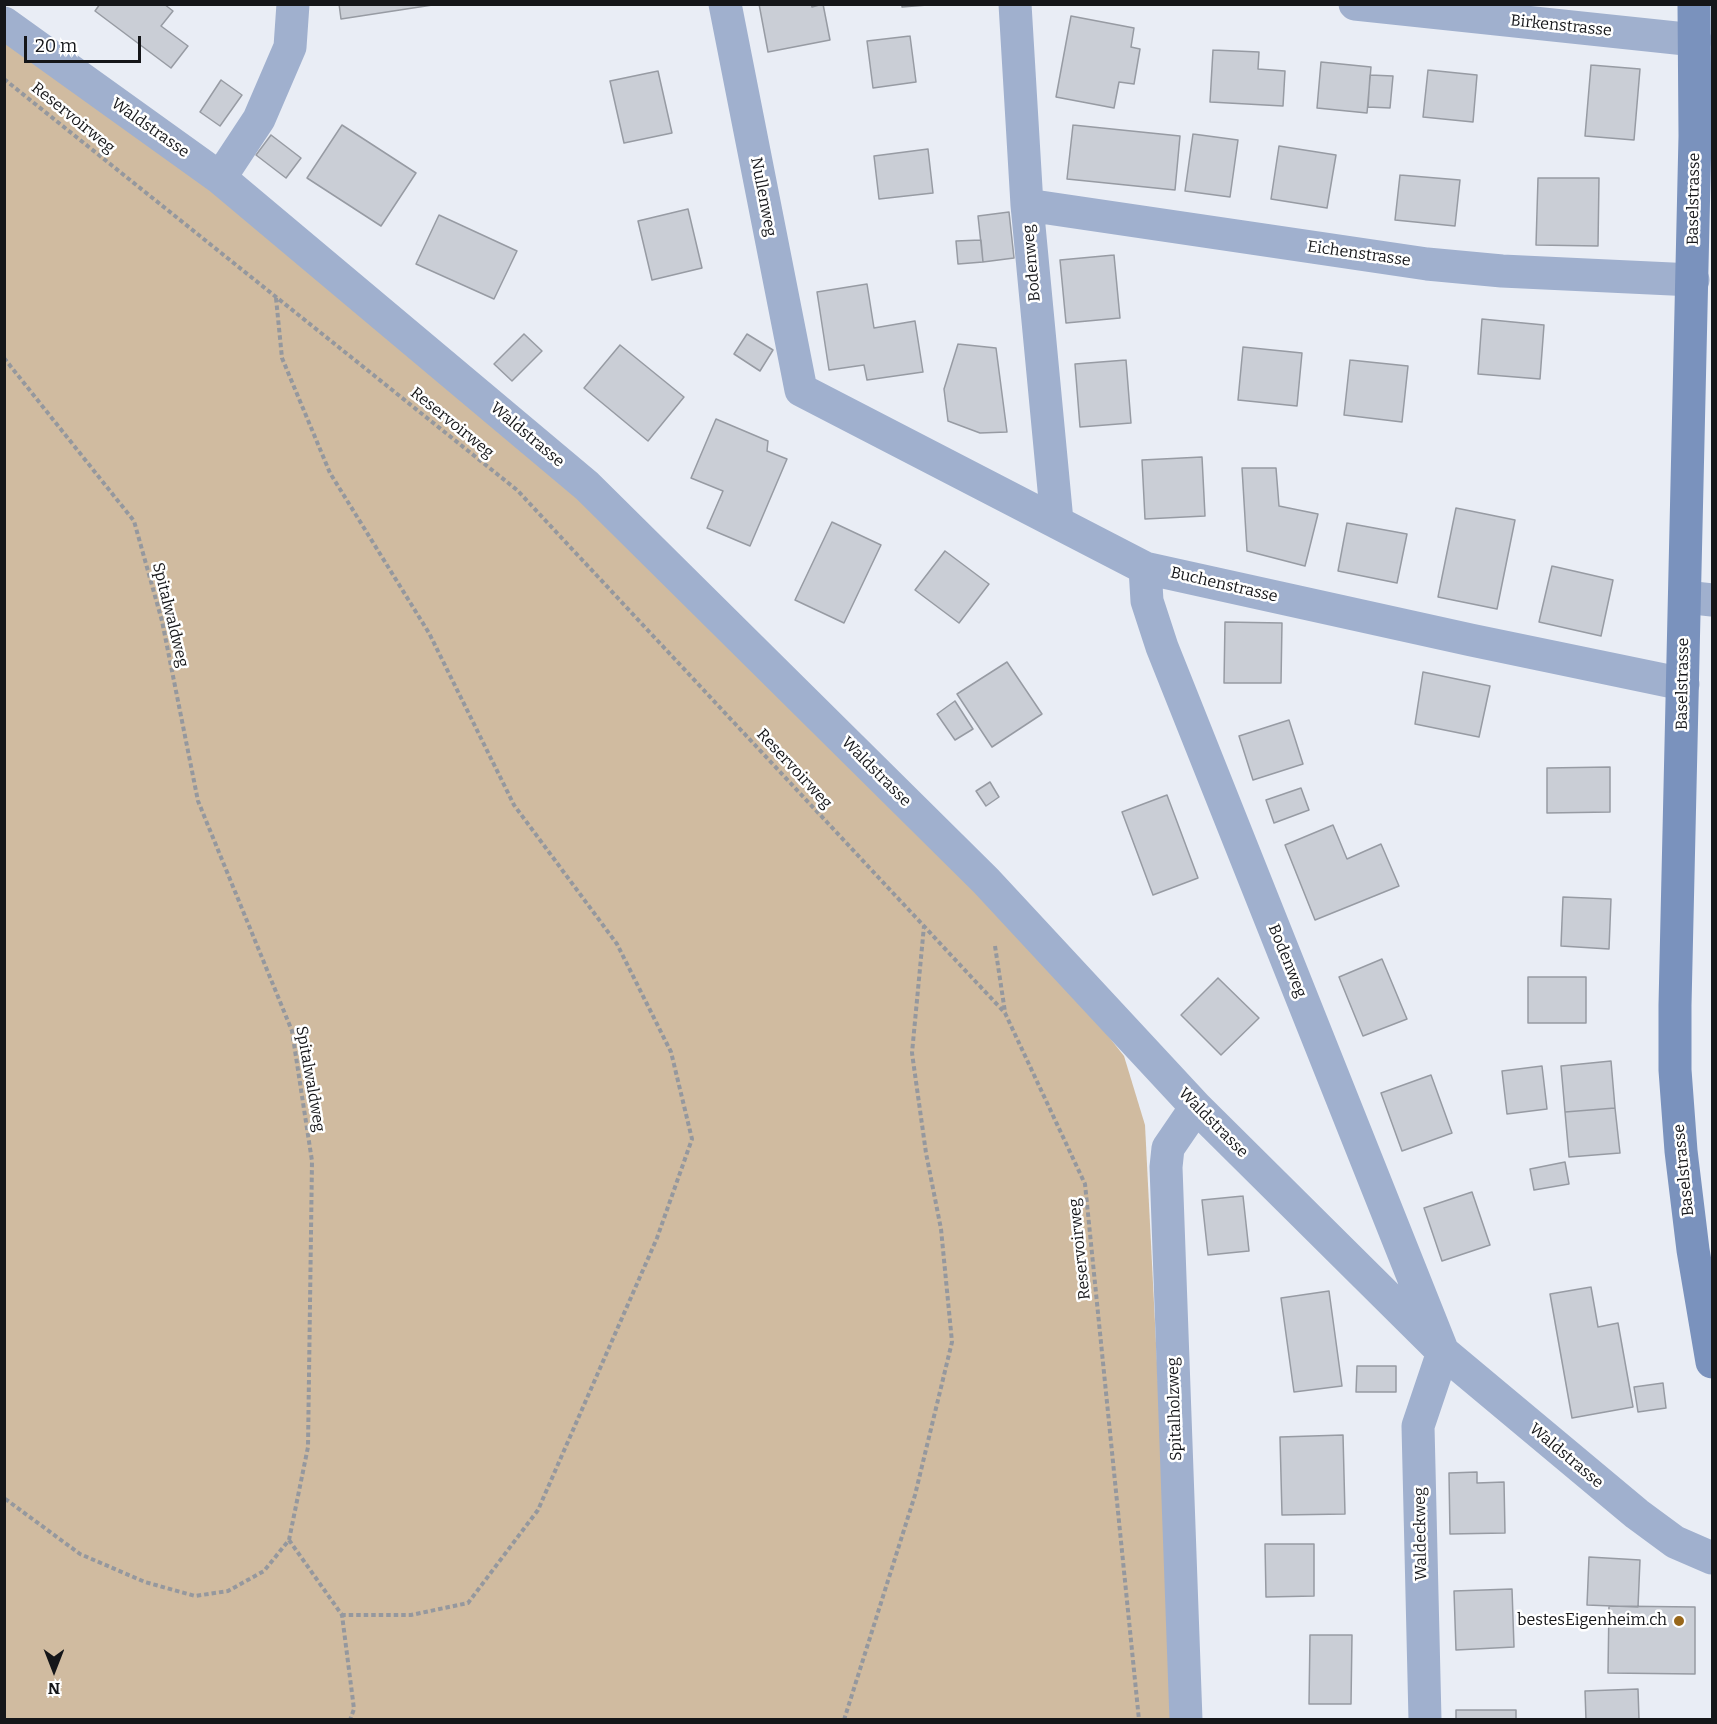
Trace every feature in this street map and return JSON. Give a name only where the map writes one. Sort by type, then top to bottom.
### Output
[{"type":"main road","name":"Baselstrasse","points":[[1694,4],[1703,233],[1693,280],[1699,599],[1683,684],[1675,1005],[1681,1151],[1693,1250],[1713,1362]]},
{"type":"street","points":[[220,178],[259,119],[290,47],[293,4]]},
{"type":"street","name":"Nullenweg","points":[[725,4],[801,390]]},
{"type":"street","name":"Bodenweg","points":[[1015,4],[1027,205],[1057,521]]},
{"type":"street","name":"Birkenstrasse","points":[[1355,4],[1695,39]]},
{"type":"street","name":"Waldstrasse","points":[[4,23],[220,178],[587,486],[986,881],[1196,1107],[1443,1352],[1637,1514],[1676,1542],[1713,1557]]},
{"type":"street","name":"Eichenstrasse","points":[[1027,205],[1438,265],[1502,271],[1693,280]]},
{"type":"street","name":"Buchenstrasse","points":[[801,390],[1145,568],[1683,684]]},
{"type":"street","name":"Bodenweg","points":[[1145,568],[1147,601],[1162,647],[1443,1352]]},
{"type":"street","name":"Spitalholzweg","points":[[1186,1719],[1166,1167],[1168,1148],[1196,1107]]},
{"type":"street","name":"Waldeckweg","points":[[1425,1719],[1418,1425],[1443,1352]]},
{"type":"path","name":"Reservoirweg","points":[[4,79],[517,490],[1005,1013],[1085,1184],[1139,1719]]},
{"type":"path","points":[[276,297],[282,358],[330,473],[429,633],[514,805],[617,944],[671,1052],[692,1139],[653,1249],[538,1510],[468,1603],[411,1615],[342,1615]]},
{"type":"path","name":"Spitalwaldweg","points":[[4,358],[134,521],[162,621],[198,801],[292,1031],[312,1173],[308,1447],[289,1540],[264,1571],[228,1591],[195,1596],[145,1582],[80,1554],[4,1498]]},
{"type":"path","points":[[844,1719],[915,1495],[952,1342],[941,1229],[926,1153],[912,1053],[924,926]]},
{"type":"path","points":[[289,1540],[342,1615],[354,1709],[350,1719]]},
{"type":"shaded area","points":[[4,23],[587,486],[986,881],[1124,1056],[1145,1125],[1175,1719],[5,1719]]},
{"type":"building","points":[[100,4],[164,4],[173,11],[161,26],[188,46],[171,68],[95,11]]},
{"type":"building","points":[[339,4],[439,4],[341,19]]},
{"type":"building","points":[[759,4],[811,4],[812,7],[823,4],[830,40],[768,52]]},
{"type":"building","points":[[902,4],[940,4],[902,7]]},
{"type":"building","points":[[1071,16],[1134,28],[1131,47],[1140,49],[1134,84],[1119,82],[1114,108],[1056,97]]},
{"type":"building","points":[[910,36],[916,82],[873,88],[867,41]]},
{"type":"building","points":[[1213,50],[1259,52],[1258,69],[1285,71],[1283,106],[1210,102]]},
{"type":"building","points":[[1321,62],[1371,67],[1367,113],[1317,108]]},
{"type":"building","points":[[1591,65],[1640,69],[1634,140],[1585,136]]},
{"type":"building","points":[[1428,70],[1477,75],[1473,122],[1423,117]]},
{"type":"building","points":[[658,71],[672,133],[624,143],[610,81]]},
{"type":"building","points":[[1370,75],[1393,76],[1390,108],[1368,107]]},
{"type":"building","points":[[221,80],[242,95],[220,126],[200,112]]},
{"type":"building","points":[[342,125],[416,173],[381,226],[307,178]]},
{"type":"building","points":[[1073,125],[1180,136],[1175,190],[1067,179]]},
{"type":"building","points":[[1193,134],[1238,140],[1230,197],[1185,191]]},
{"type":"building","points":[[271,135],[301,158],[286,178],[256,155]]},
{"type":"building","points":[[1279,146],[1336,155],[1327,208],[1271,199]]},
{"type":"building","points":[[928,149],[933,193],[879,199],[874,156]]},
{"type":"building","points":[[1400,175],[1460,180],[1455,226],[1395,220]]},
{"type":"building","points":[[1538,178],[1599,178],[1598,246],[1536,245]]},
{"type":"building","points":[[688,209],[702,268],[652,280],[638,221]]},
{"type":"building","points":[[1009,212],[1014,258],[983,262],[978,216]]},
{"type":"building","points":[[439,215],[517,251],[494,299],[416,264]]},
{"type":"building","points":[[981,240],[983,262],[958,264],[956,241]]},
{"type":"building","points":[[1114,255],[1120,318],[1066,323],[1060,260]]},
{"type":"building","points":[[867,284],[874,328],[915,321],[923,372],[867,380],[864,365],[829,370],[817,292]]},
{"type":"building","points":[[1482,319],[1544,325],[1540,379],[1478,374]]},
{"type":"building","points":[[524,334],[542,351],[512,381],[494,364]]},
{"type":"building","points":[[747,334],[773,350],[760,371],[734,354]]},
{"type":"building","points":[[958,344],[996,348],[1007,432],[980,433],[948,421],[944,389]]},
{"type":"building","points":[[620,345],[684,397],[648,441],[584,388]]},
{"type":"building","points":[[1243,347],[1302,353],[1297,406],[1238,400]]},
{"type":"building","points":[[1126,360],[1131,423],[1080,427],[1075,364]]},
{"type":"building","points":[[1350,360],[1408,366],[1402,422],[1344,415]]},
{"type":"building","points":[[716,419],[768,441],[767,451],[787,459],[750,546],[707,528],[723,491],[691,478]]},
{"type":"building","points":[[1202,457],[1205,516],[1145,519],[1142,460]]},
{"type":"building","points":[[1242,468],[1276,468],[1279,506],[1318,514],[1305,566],[1247,551]]},
{"type":"building","points":[[1456,508],[1515,520],[1497,609],[1438,597]]},
{"type":"building","points":[[832,522],[881,545],[844,623],[795,600]]},
{"type":"building","points":[[1347,523],[1407,534],[1397,583],[1338,571]]},
{"type":"building","points":[[945,551],[989,584],[959,623],[915,590]]},
{"type":"building","points":[[1552,566],[1613,580],[1601,636],[1539,622]]},
{"type":"building","points":[[1225,622],[1282,623],[1281,683],[1224,683]]},
{"type":"building","points":[[1007,662],[1042,714],[992,747],[957,694]]},
{"type":"building","points":[[1423,672],[1490,686],[1479,737],[1415,724]]},
{"type":"building","points":[[955,701],[973,729],[955,740],[937,714]]},
{"type":"building","points":[[1289,720],[1303,764],[1253,780],[1239,736]]},
{"type":"building","points":[[1610,767],[1610,812],[1547,813],[1547,768]]},
{"type":"building","points":[[990,782],[999,797],[986,806],[976,791]]},
{"type":"building","points":[[1301,788],[1309,810],[1274,823],[1266,800]]},
{"type":"building","points":[[1167,795],[1198,878],[1153,895],[1122,812]]},
{"type":"building","points":[[1333,825],[1347,859],[1381,844],[1399,886],[1315,920],[1285,845]]},
{"type":"building","points":[[1563,897],[1611,899],[1609,949],[1561,946]]},
{"type":"building","points":[[1382,959],[1407,1019],[1363,1036],[1339,977]]},
{"type":"building","points":[[1528,977],[1586,977],[1586,1023],[1528,1023]]},
{"type":"building","points":[[1218,978],[1259,1018],[1221,1055],[1181,1015]]},
{"type":"building","points":[[1611,1061],[1615,1108],[1565,1112],[1561,1066]]},
{"type":"building","points":[[1542,1066],[1547,1109],[1507,1114],[1502,1071]]},
{"type":"building","points":[[1431,1075],[1452,1133],[1402,1151],[1381,1093]]},
{"type":"building","points":[[1615,1108],[1620,1153],[1569,1157],[1565,1112]]},
{"type":"building","points":[[1565,1162],[1569,1184],[1534,1190],[1530,1169]]},
{"type":"building","points":[[1472,1192],[1490,1245],[1442,1261],[1424,1208]]},
{"type":"building","points":[[1243,1196],[1249,1251],[1208,1255],[1202,1200]]},
{"type":"building","points":[[1591,1287],[1598,1327],[1618,1323],[1633,1407],[1572,1418],[1550,1294]]},
{"type":"building","points":[[1329,1291],[1342,1386],[1294,1392],[1281,1298]]},
{"type":"building","points":[[1357,1366],[1396,1366],[1396,1392],[1356,1392]]},
{"type":"building","points":[[1663,1383],[1666,1408],[1638,1412],[1634,1387]]},
{"type":"building","points":[[1343,1435],[1345,1514],[1282,1515],[1280,1437]]},
{"type":"building","points":[[1477,1472],[1477,1483],[1504,1482],[1505,1533],[1450,1534],[1449,1473]]},
{"type":"building","points":[[1265,1544],[1314,1544],[1314,1596],[1266,1597]]},
{"type":"building","points":[[1589,1557],[1640,1560],[1638,1607],[1587,1605]]},
{"type":"building","points":[[1512,1589],[1514,1647],[1456,1650],[1454,1591]]},
{"type":"building","points":[[1609,1606],[1695,1607],[1695,1674],[1608,1673]]},
{"type":"building","points":[[1310,1635],[1352,1635],[1351,1704],[1309,1704]]},
{"type":"building","points":[[1638,1689],[1639,1720],[1586,1720],[1585,1691]]},
{"type":"building","points":[[1456,1710],[1516,1710],[1516,1720],[1456,1720]]},
{"type":"place","name":"bestesEigenheim.ch","points":[[1679,1621]]}]
